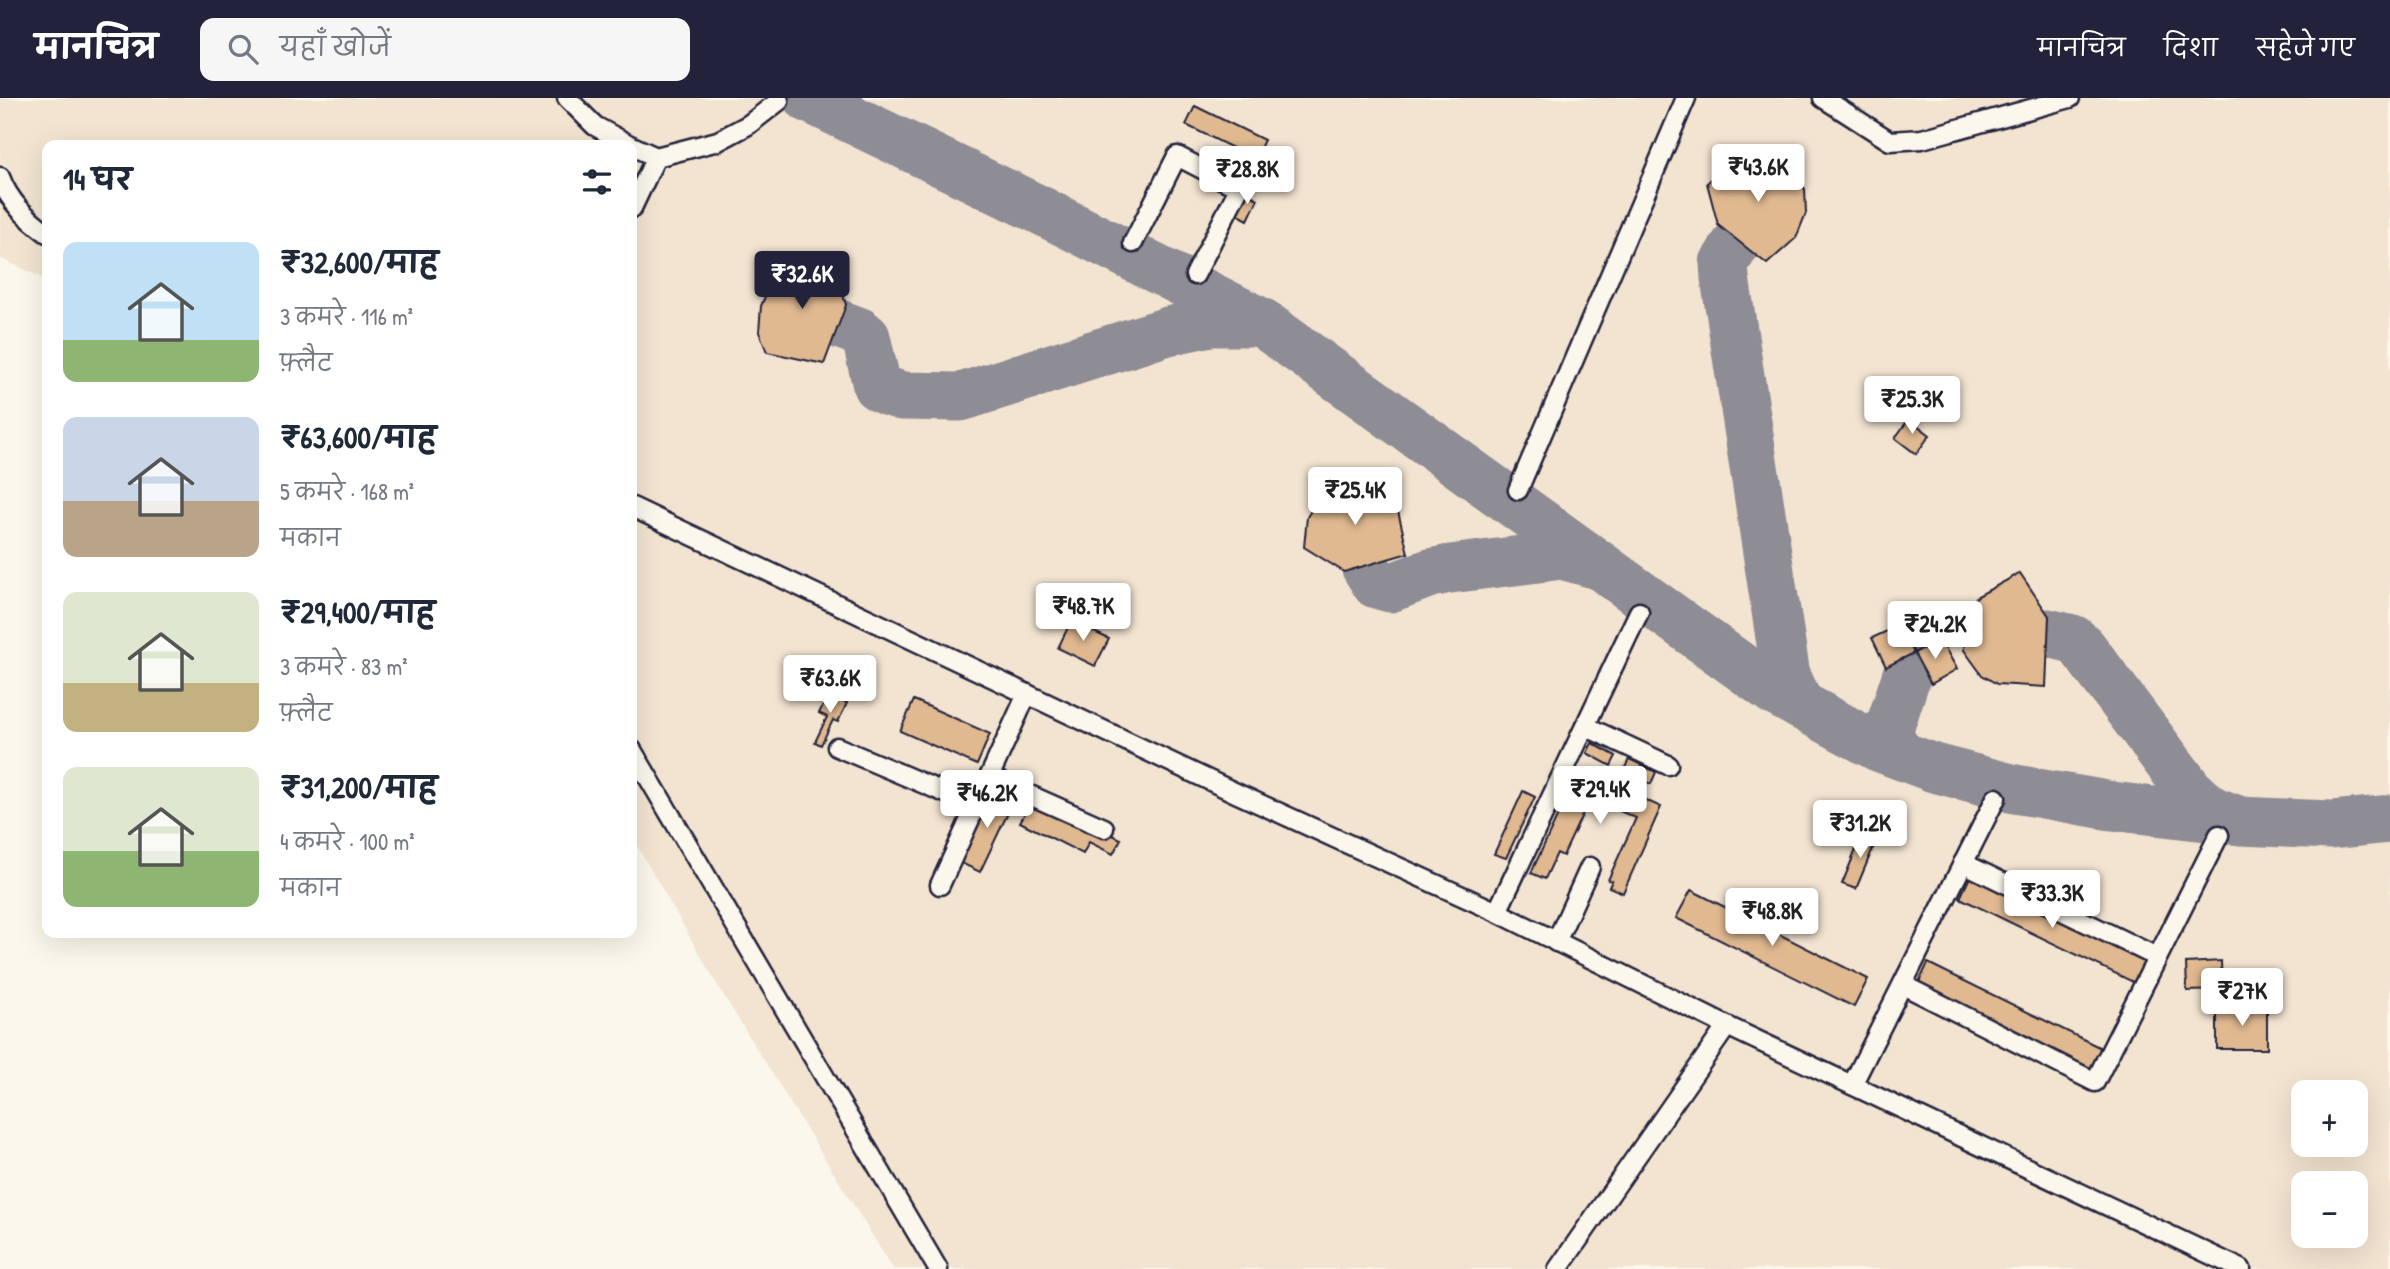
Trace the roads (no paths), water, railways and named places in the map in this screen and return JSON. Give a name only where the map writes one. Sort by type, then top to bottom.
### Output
[{"type":"lane","points":[[567,98],[595,126],[620,140]]},
{"type":"lane","points":[[1518,490],[1686,98]]},
{"type":"lane","points":[[1823,98],[1890,141],[1922,139],[2070,98]]},
{"type":"lane","points":[[637,149],[656,157],[718,141],[748,125],[779,101]]},
{"type":"lane","points":[[1133,243],[1177,156],[1239,188],[1195,275]]},
{"type":"lane","points":[[637,197],[656,157]]},
{"type":"lane","points":[[0,177],[3,186],[23,214],[42,229]]},
{"type":"lane","points":[[637,510],[1236,793],[1497,912],[1727,1026],[2241,1269]]},
{"type":"lane","points":[[1497,912],[1639,612]]},
{"type":"lane","points":[[940,885],[1027,694]]},
{"type":"lane","points":[[1585,726],[1668,765]]},
{"type":"lane","points":[[837,747],[976,806]]},
{"type":"lane","points":[[637,758],[938,1269]]},
{"type":"lane","points":[[989,777],[1104,828]]},
{"type":"lane","points":[[1852,1085],[1996,798]]},
{"type":"lane","points":[[1903,985],[2095,1082],[2219,835]]},
{"type":"lane","points":[[1963,863],[2157,957]]},
{"type":"lane","points":[[1556,942],[1590,867]]},
{"type":"lane","points":[[1558,1269],[1727,1026]]}]
